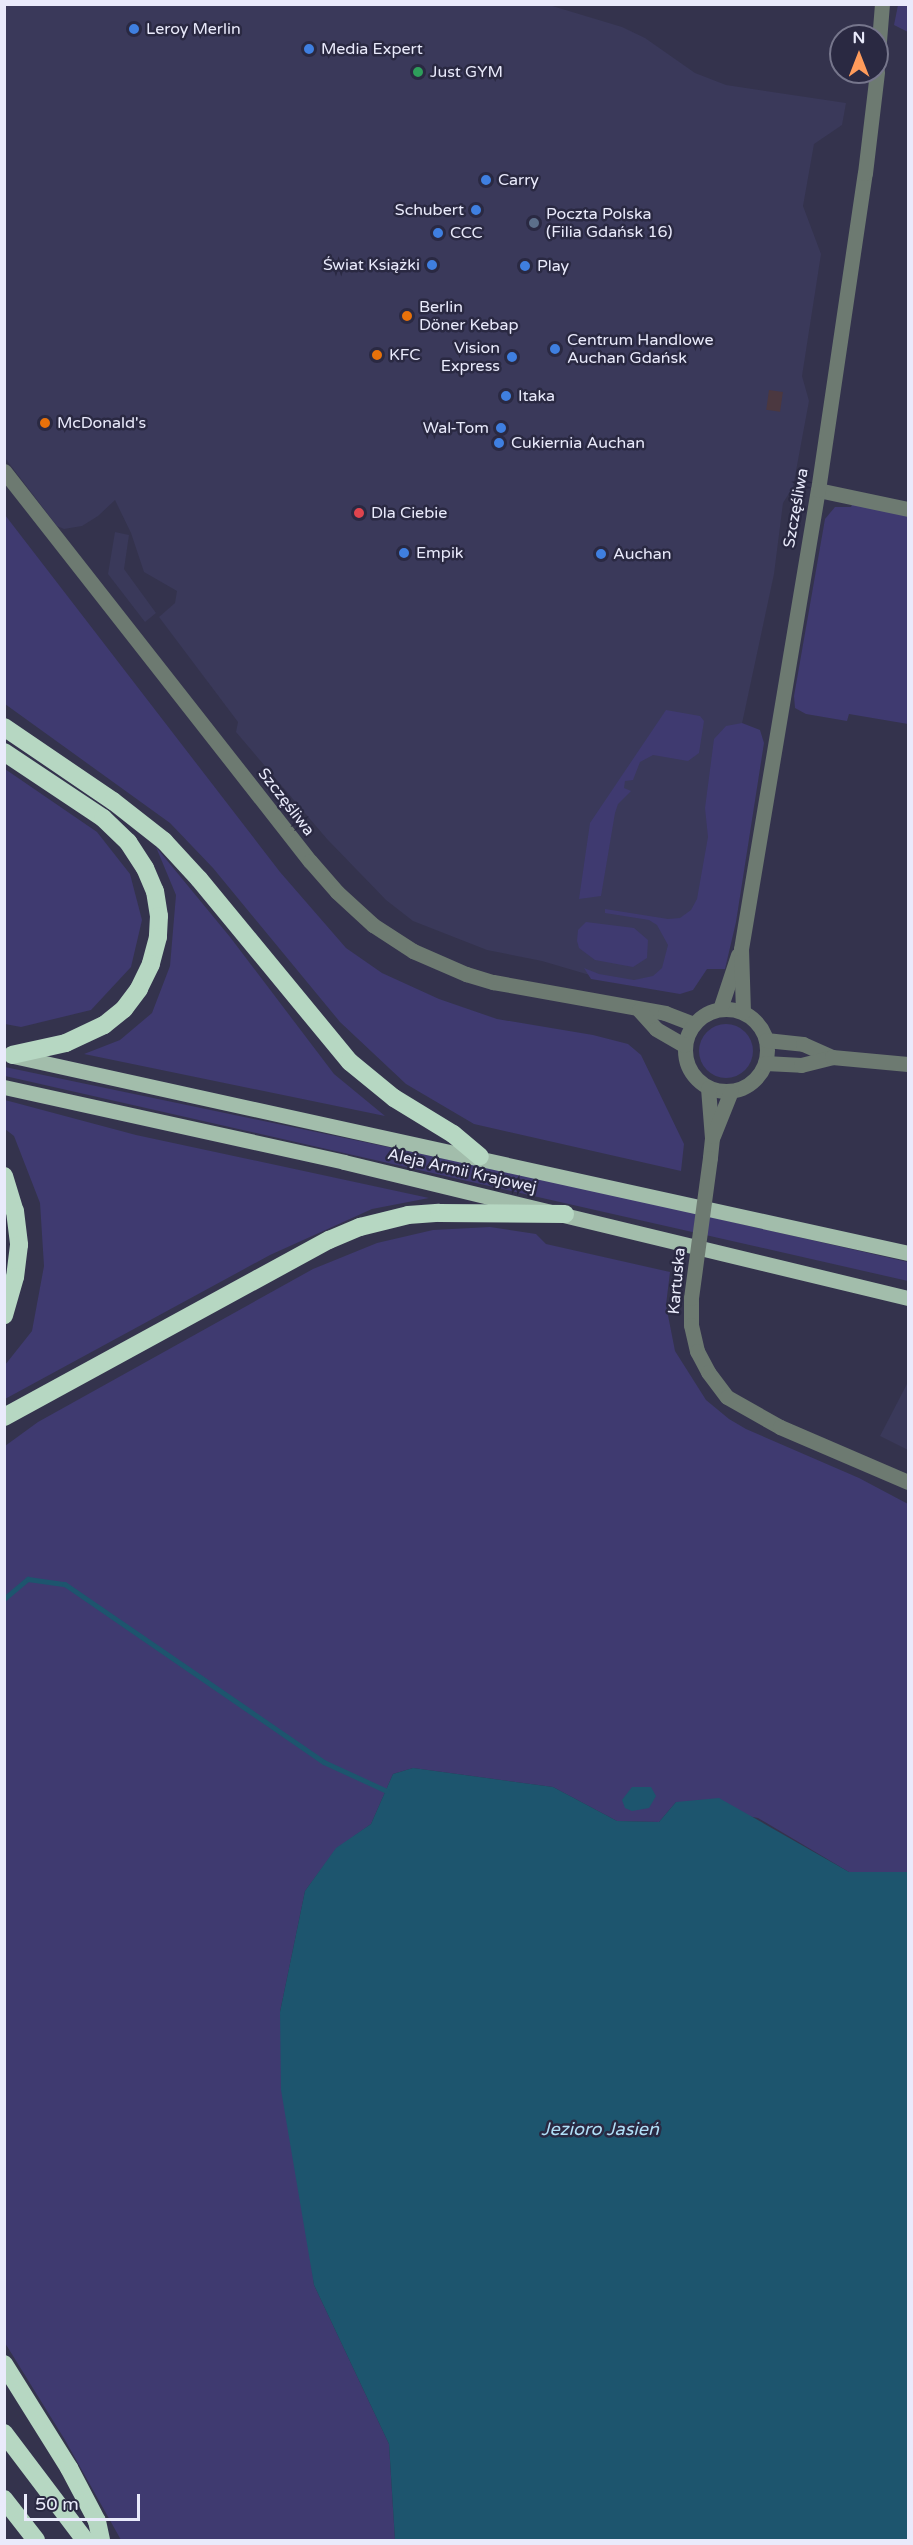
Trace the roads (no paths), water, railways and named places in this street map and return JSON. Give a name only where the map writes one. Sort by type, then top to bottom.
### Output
[{"type":"highway","points":[[4,727],[113,801],[164,841],[200,879],[350,1062],[385,1092],[453,1134],[480,1157]]},
{"type":"highway","points":[[4,752],[103,818],[128,842],[155,891],[159,916],[158,937],[151,964],[139,989],[124,1009],[104,1025],[66,1043],[8,1055]]},
{"type":"highway","points":[[4,1176],[15,1212],[19,1245],[15,1277],[4,1316]]},
{"type":"highway","points":[[5,1417],[329,1240],[360,1227],[408,1215],[439,1212],[566,1214]]},
{"type":"highway","points":[[4,2364],[69,2468],[97,2521],[101,2541]]},
{"type":"highway","points":[[4,2433],[85,2541]]},
{"type":"highway","points":[[4,2499],[36,2541]]},
{"type":"main road","name":"Aleja Armii Krajowej","points":[[8,1055],[909,1253]]},
{"type":"main road","name":"Aleja Armii Krajowej","points":[[4,1087],[344,1162],[909,1298]]},
{"type":"street","points":[[880,24],[882,4]]},
{"type":"street","name":"Szczęśliwa","points":[[720,1009],[741,949],[818,490],[865,173],[875,84]]},
{"type":"street","name":"Szczęśliwa","points":[[4,471],[310,861],[337,892],[373,925],[413,951],[466,974],[493,982],[665,1013],[693,1024]]},
{"type":"street","points":[[818,490],[909,509]]},
{"type":"street","name":"Szczęśliwa","points":[[741,949],[743,1012]]},
{"type":"street","points":[[720,1009],[743,1012],[758,1023],[766,1040],[765,1063],[752,1082],[731,1091],[708,1088],[689,1070],[684,1045],[693,1024],[701,1017],[720,1009]]},
{"type":"street","points":[[639,1010],[656,1029],[684,1045]]},
{"type":"street","points":[[766,1040],[803,1044],[832,1057],[909,1064]]},
{"type":"street","points":[[765,1063],[801,1065],[832,1057]]},
{"type":"street","name":"Kartuska","points":[[708,1088],[712,1138],[691,1298],[691,1325],[697,1351],[708,1372],[727,1397],[780,1427],[909,1482]]},
{"type":"street","name":"Kartuska","points":[[712,1138],[731,1091]]},
{"type":"water","name":"Jezioro Jasień","points":[[413,1768],[553,1787],[617,1821],[659,1822],[676,1802],[719,1798],[849,1872],[908,1872],[908,2540],[395,2540],[389,2444],[314,2285],[281,2090],[280,2012],[305,1891],[336,1848],[371,1824],[393,1774]]},
{"type":"water","points":[[632,1787],[651,1787],[656,1796],[649,1808],[632,1811],[625,1808],[622,1800]]},
{"type":"waterway","points":[[4,1599],[28,1579],[65,1584],[324,1762],[387,1791]]},
{"type":"place","name":"Leroy Merlin","points":[[134,29]]},
{"type":"place","name":"Media Expert","points":[[309,49]]},
{"type":"place","name":"Just GYM","points":[[418,72]]},
{"type":"place","name":"Carry","points":[[486,180]]},
{"type":"place","name":"Schubert","points":[[476,210]]},
{"type":"place","name":"Poczta Polska (Filia Gdańsk 16)","points":[[534,223]]},
{"type":"place","name":"CCC","points":[[438,233]]},
{"type":"place","name":"Świat Książki","points":[[432,265]]},
{"type":"place","name":"Play","points":[[525,266]]},
{"type":"place","name":"Berlin Döner Kebap","points":[[407,316]]},
{"type":"place","name":"Centrum Handlowe Auchan Gdańsk","points":[[555,349]]},
{"type":"place","name":"KFC","points":[[377,355]]},
{"type":"place","name":"Vision Express","points":[[512,357]]},
{"type":"place","name":"Itaka","points":[[506,396]]},
{"type":"place","name":"McDonald's","points":[[45,423]]},
{"type":"place","name":"Wal-Tom","points":[[501,428]]},
{"type":"place","name":"Cukiernia Auchan","points":[[499,443]]},
{"type":"place","name":"Dla Ciebie","points":[[359,513]]},
{"type":"place","name":"Empik","points":[[404,553]]},
{"type":"place","name":"Auchan","points":[[601,554]]}]
